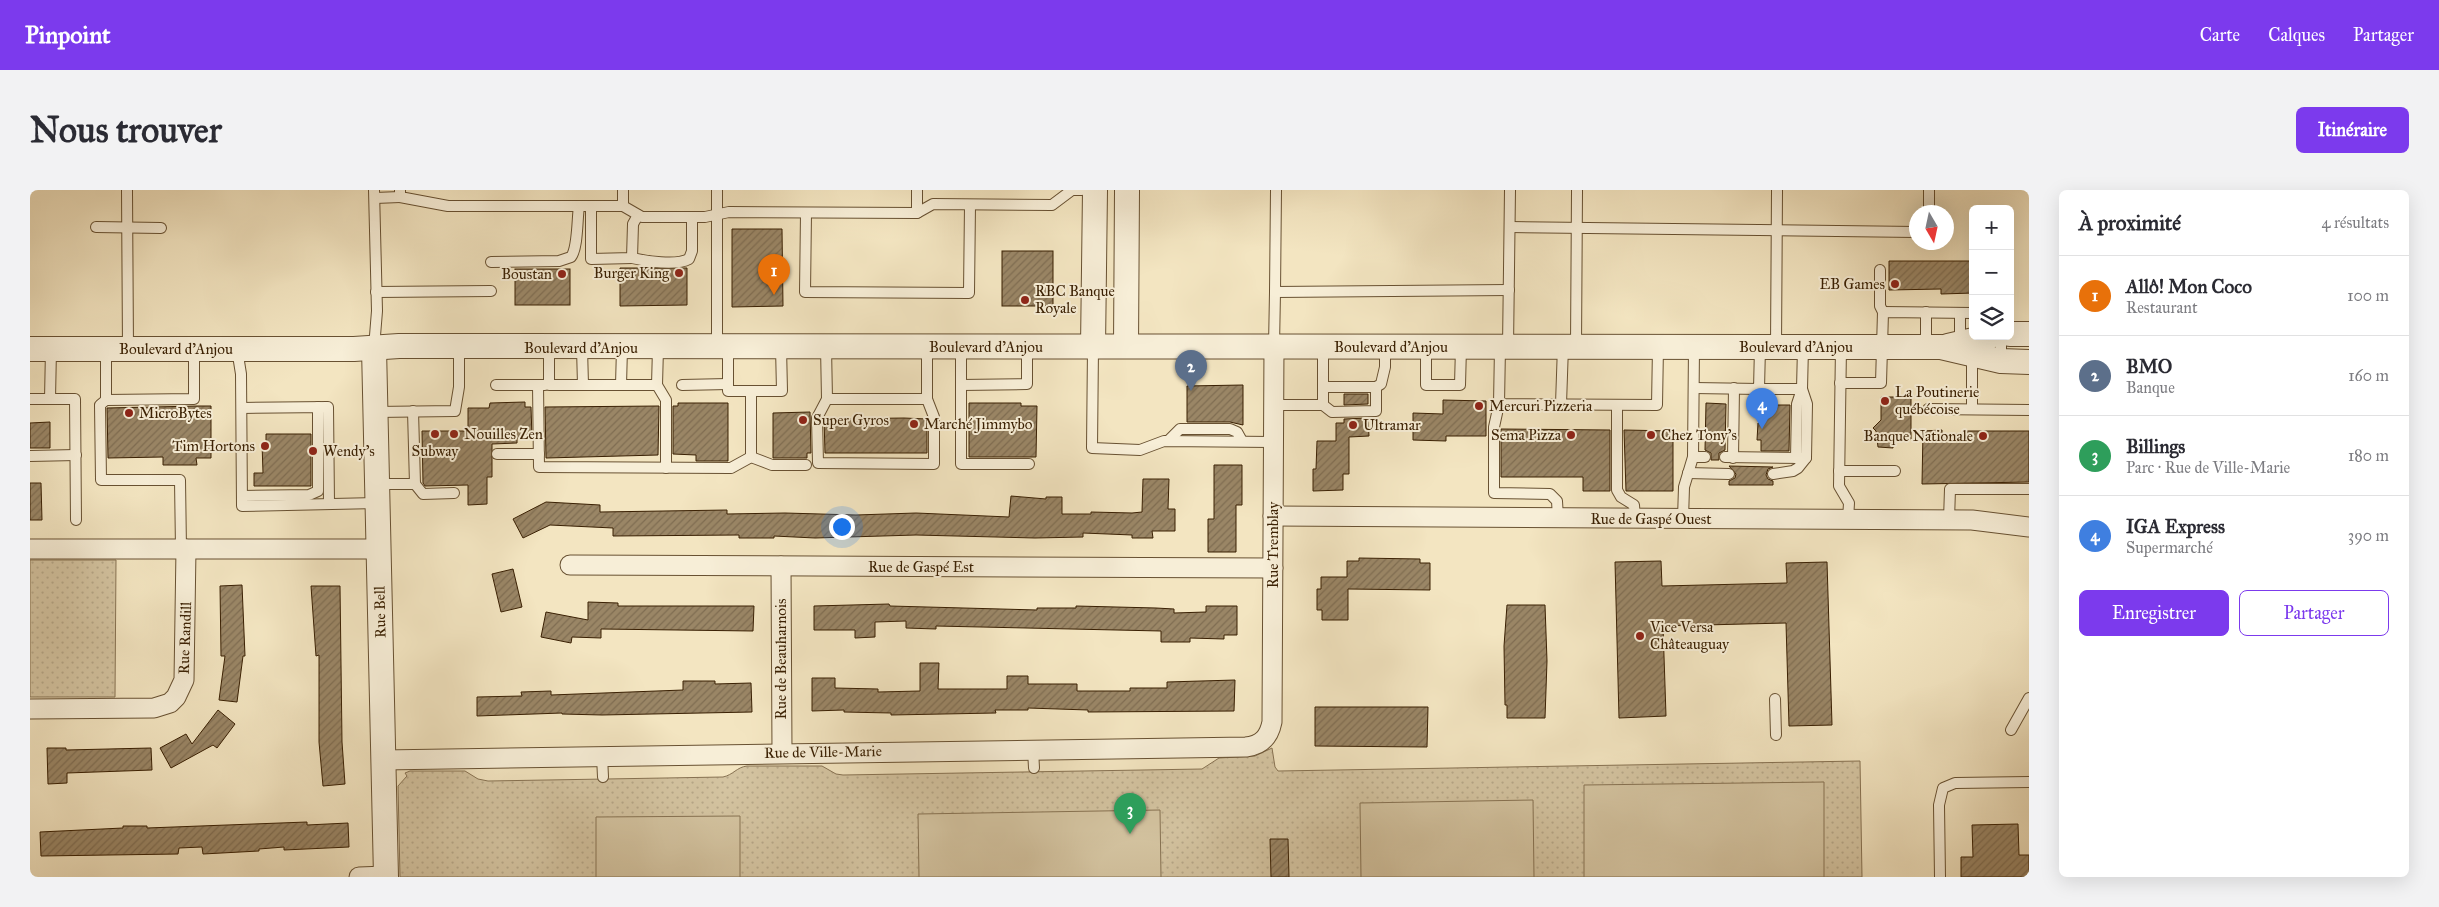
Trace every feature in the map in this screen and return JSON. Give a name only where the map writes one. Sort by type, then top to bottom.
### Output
[{"type":"street","points":[[1093,347],[1095,190]]},
{"type":"street","points":[[1126,346],[1127,190]]},
{"type":"street","points":[[2014,334],[2029,334]]},
{"type":"street","name":"Rue Tremblay","points":[[1262,741],[1267,736],[1272,722],[1274,346]]},
{"type":"street","name":"Boulevard d'Anjou","points":[[40,349],[1960,346],[2001,361],[2029,362]]},
{"type":"street","name":"Rue Bell","points":[[374,348],[386,877]]},
{"type":"street","name":"Rue de Gaspé Ouest","points":[[1273,516],[1949,520],[2029,527]]},
{"type":"street","points":[[30,549],[379,549]]},
{"type":"street","name":"Rue Randill","points":[[30,709],[154,708],[170,703],[176,697],[181,689],[185,670],[183,549]]},
{"type":"street","name":"Rue de Gaspé Est","points":[[570,565],[1273,568]]},
{"type":"street","name":"Rue de Beauharnois","points":[[781,566],[782,752]]},
{"type":"street","name":"Rue de Ville-Marie","points":[[383,760],[782,752],[1034,759],[1246,747],[1262,741]]},
{"type":"street","points":[[359,877],[386,877]]},
{"type":"lane","points":[[126,190],[127,228],[117,349],[106,400],[100,405],[101,480],[180,480],[183,549]]},
{"type":"lane","points":[[623,190],[623,206]]},
{"type":"lane","points":[[717,190],[722,348],[728,391],[782,391],[781,347]]},
{"type":"lane","points":[[917,190],[917,213]]},
{"type":"lane","points":[[374,348],[376,292],[374,194],[400,194],[448,206],[623,206],[642,217],[692,217],[729,212],[917,213],[933,204],[1052,205],[1072,190],[1082,190]]},
{"type":"lane","points":[[1274,346],[1276,190]]},
{"type":"lane","points":[[1510,190],[1509,290],[1499,404],[1494,427],[1494,493],[1550,494],[1557,501],[1558,518]]},
{"type":"lane","points":[[1561,404],[1569,346],[1577,229],[1577,190]]},
{"type":"lane","points":[[1759,389],[1768,347],[1777,190]]},
{"type":"lane","points":[[1929,190],[1929,205]]},
{"type":"lane","points":[[806,213],[805,292],[969,293],[970,205]]},
{"type":"lane","points":[[491,262],[559,261],[571,257],[576,246],[576,225],[579,206]]},
{"type":"lane","points":[[591,206],[591,259],[632,258],[656,262],[680,262],[689,259],[692,251],[692,217]]},
{"type":"lane","points":[[632,258],[633,224],[638,215]]},
{"type":"lane","points":[[96,227],[161,228]]},
{"type":"lane","points":[[1510,227],[1909,232]]},
{"type":"lane","points":[[1840,383],[1882,383],[1883,312],[1880,306],[1880,270]]},
{"type":"lane","points":[[1275,292],[1509,290]]},
{"type":"lane","points":[[376,292],[491,292]]},
{"type":"lane","points":[[1883,312],[1969,313]]},
{"type":"lane","points":[[1926,312],[1960,346]]},
{"type":"lane","points":[[1960,313],[1960,346],[1972,409]]},
{"type":"lane","points":[[2001,340],[2001,361]]},
{"type":"lane","points":[[1323,346],[1323,405]]},
{"type":"lane","points":[[1323,387],[1352,389],[1381,384],[1384,372],[1385,346]]},
{"type":"lane","points":[[375,412],[455,411],[459,387],[459,347]]},
{"type":"lane","points":[[826,347],[827,399],[817,418],[818,463],[934,464],[934,417],[927,399],[927,347]]},
{"type":"lane","points":[[1093,347],[1092,448],[1140,450],[1168,441],[1274,442]]},
{"type":"lane","points":[[1426,347],[1426,385],[1460,385],[1461,347]]},
{"type":"lane","points":[[1499,404],[1657,405],[1658,347]]},
{"type":"lane","points":[[1683,519],[1684,487],[1693,457],[1694,347]]},
{"type":"lane","points":[[1773,474],[1788,473],[1798,468],[1801,458],[1807,404],[1802,389],[1803,347]]},
{"type":"lane","points":[[1841,347],[1839,486],[1849,503],[1848,520]]},
{"type":"lane","points":[[549,348],[544,385],[539,467],[731,468],[751,457],[772,465],[806,465]]},
{"type":"lane","points":[[582,348],[583,385]]},
{"type":"lane","points":[[621,385],[622,348]]},
{"type":"lane","points":[[658,348],[657,384],[666,400],[666,468]]},
{"type":"lane","points":[[961,348],[961,464],[1029,464]]},
{"type":"lane","points":[[961,385],[1027,384],[1027,348]]},
{"type":"lane","points":[[40,349],[50,399]]},
{"type":"lane","points":[[106,400],[194,399],[194,349]]},
{"type":"lane","points":[[237,349],[242,374],[242,506],[320,505],[377,494],[415,484]]},
{"type":"lane","points":[[496,385],[657,384]]},
{"type":"lane","points":[[682,385],[728,384]]},
{"type":"lane","points":[[1274,405],[1323,405],[1332,412],[1352,410],[1376,411],[1376,386]]},
{"type":"lane","points":[[1694,388],[1802,389]]},
{"type":"lane","points":[[1734,388],[1729,412],[1729,458],[1801,458]]},
{"type":"lane","points":[[751,391],[751,457]]},
{"type":"lane","points":[[30,399],[75,399],[76,520]]},
{"type":"lane","points":[[827,399],[927,399]]},
{"type":"lane","points":[[1616,405],[1617,490],[1621,496],[1634,505],[1635,519]]},
{"type":"lane","points":[[242,496],[309,495],[318,490],[318,407]]},
{"type":"lane","points":[[242,408],[328,407],[329,503]]},
{"type":"lane","points":[[1928,409],[2029,410]]},
{"type":"lane","points":[[413,411],[415,484],[423,494],[454,494]]},
{"type":"lane","points":[[1694,412],[1706,412]]},
{"type":"lane","points":[[497,454],[539,454]]},
{"type":"lane","points":[[30,456],[76,455]]},
{"type":"lane","points":[[1693,457],[1705,457]]},
{"type":"lane","points":[[1840,471],[1895,471]]},
{"type":"lane","points":[[1688,473],[1730,474]]},
{"type":"lane","points":[[1949,520],[1950,489],[2029,489]]},
{"type":"lane","points":[[2012,730],[2029,698]]},
{"type":"lane","points":[[1774,699],[1776,735]]},
{"type":"lane","points":[[602,756],[602,777]]},
{"type":"lane","points":[[1940,877],[1939,805],[1943,788],[1955,783],[2029,782]]},
{"type":"shaded area","points":[[30,560],[116,560],[115,697],[30,697]]},
{"type":"shaded area","points":[[1272,748],[1275,767],[1278,771],[1860,761],[1862,877],[400,877],[398,786],[407,776],[405,773],[410,771],[465,771],[478,779],[488,781],[723,777],[747,766],[822,766],[836,774],[843,775],[1202,769],[1219,758],[1255,756]]},
{"type":"shaded area","points":[[1824,782],[1824,877],[1584,877],[1584,785]]},
{"type":"shaded area","points":[[1533,800],[1534,877],[1361,877],[1360,803]]},
{"type":"shaded area","points":[[1160,810],[1161,877],[919,877],[918,814]]},
{"type":"shaded area","points":[[740,816],[740,877],[596,877],[596,817]]},
{"type":"building","points":[[732,229],[782,229],[783,306],[732,307]]},
{"type":"building","points":[[1002,251],[1053,251],[1053,306],[1002,306]]},
{"type":"building","points":[[1889,261],[1969,261],[1969,293],[1941,294],[1941,289],[1889,290]]},
{"type":"building","points":[[620,268],[687,268],[687,305],[620,306]]},
{"type":"building","points":[[515,269],[570,269],[570,305],[515,305]]},
{"type":"building","points":[[1243,385],[1243,425],[1230,422],[1187,422],[1187,386]]},
{"type":"building","name":"Ultramar","points":[[1344,394],[1368,394],[1368,404],[1344,405]]},
{"type":"building","points":[[1881,397],[1911,397],[1911,439],[1893,438],[1893,448],[1878,447],[1876,431],[1873,428],[1881,420]]},
{"type":"building","points":[[1443,400],[1486,401],[1486,436],[1446,436],[1446,441],[1413,440],[1413,413],[1443,414]]},
{"type":"building","points":[[525,402],[525,407],[531,407],[532,438],[517,438],[517,443],[492,444],[492,477],[487,477],[487,504],[468,505],[468,485],[425,486],[423,483],[422,431],[468,431],[468,408],[489,408],[490,403]]},
{"type":"building","points":[[678,403],[728,403],[728,461],[696,461],[696,455],[673,454],[673,406],[678,406]]},
{"type":"building","points":[[969,403],[1021,403],[1021,406],[1037,406],[1036,457],[969,457]]},
{"type":"building","points":[[1706,403],[1726,404],[1725,450],[1719,453],[1719,460],[1711,460],[1711,453],[1705,450]]},
{"type":"building","points":[[1761,405],[1790,405],[1789,451],[1761,451],[1761,440],[1757,440],[1758,423],[1761,423]]},
{"type":"building","points":[[211,406],[211,458],[196,458],[197,465],[163,465],[163,457],[108,458],[107,408]]},
{"type":"building","points":[[659,406],[658,455],[546,458],[545,407]]},
{"type":"building","points":[[810,412],[811,453],[807,453],[807,458],[773,458],[773,413]]},
{"type":"building","points":[[1368,418],[1369,436],[1349,437],[1349,474],[1343,474],[1343,490],[1313,491],[1313,469],[1316,469],[1317,441],[1336,441],[1336,423],[1344,423],[1344,419]]},
{"type":"building","points":[[824,419],[927,419],[927,453],[825,453]]},
{"type":"building","points":[[50,422],[50,448],[30,448],[30,423]]},
{"type":"building","points":[[1501,429],[1610,430],[1610,491],[1583,491],[1583,477],[1501,477]]},
{"type":"building","points":[[1624,430],[1673,431],[1673,491],[1626,491]]},
{"type":"building","points":[[1942,430],[1942,434],[1967,434],[1967,431],[2029,431],[2029,482],[1922,484],[1923,431]]},
{"type":"building","points":[[266,434],[311,434],[311,486],[254,486],[254,473],[263,473],[262,443],[266,443]]},
{"type":"building","points":[[1214,465],[1242,465],[1242,505],[1236,505],[1236,552],[1208,552],[1208,519],[1214,519]]},
{"type":"building","points":[[1729,466],[1773,467],[1768,469],[1766,475],[1768,479],[1773,481],[1773,485],[1729,485],[1729,481],[1735,478],[1736,474]]},
{"type":"building","points":[[1143,479],[1169,479],[1168,509],[1175,509],[1175,531],[1152,531],[1153,538],[1083,533],[1083,537],[1035,538],[916,535],[739,538],[739,535],[613,536],[613,528],[550,525],[523,538],[513,519],[546,502],[600,505],[600,512],[727,510],[727,514],[856,515],[916,513],[1009,517],[1011,496],[1046,499],[1046,497],[1062,497],[1062,514],[1091,514],[1091,512],[1132,513],[1142,512]]},
{"type":"building","points":[[30,483],[41,483],[42,520],[30,520]]},
{"type":"building","points":[[1359,558],[1420,559],[1420,563],[1430,563],[1430,590],[1348,589],[1348,620],[1322,620],[1322,610],[1317,610],[1317,589],[1321,589],[1321,577],[1347,577],[1347,561],[1359,561]]},
{"type":"building","name":"Vice Versa Châteauguay","points":[[1661,561],[1662,586],[1787,583],[1786,563],[1827,562],[1832,725],[1789,726],[1786,623],[1663,626],[1666,716],[1619,718],[1615,562]]},
{"type":"building","points":[[513,569],[522,607],[501,612],[492,574]]},
{"type":"building","points":[[242,585],[245,656],[243,656],[237,702],[219,700],[225,656],[221,656],[220,586]]},
{"type":"building","points":[[311,586],[340,586],[342,742],[345,784],[323,786],[319,742],[319,655],[316,656]]},
{"type":"building","points":[[588,602],[618,603],[618,606],[754,606],[753,631],[601,629],[601,638],[572,637],[571,643],[541,637],[546,612],[588,620]]},
{"type":"building","points":[[889,604],[890,606],[1037,610],[1037,608],[1076,608],[1076,606],[1156,608],[1174,609],[1174,613],[1206,612],[1206,606],[1237,606],[1237,635],[1224,635],[1224,639],[1190,638],[1190,642],[1161,642],[1161,631],[936,626],[936,629],[906,628],[906,621],[875,622],[875,637],[855,638],[855,630],[814,630],[814,606]]},
{"type":"building","points":[[1507,605],[1545,605],[1547,661],[1545,718],[1507,718],[1504,646]]},
{"type":"building","points":[[920,663],[939,663],[938,689],[1007,689],[1007,676],[1028,676],[1028,684],[1077,684],[1077,691],[1130,691],[1130,688],[1167,688],[1167,682],[1235,680],[1234,711],[1088,712],[1088,710],[1028,708],[1028,710],[995,710],[996,713],[891,715],[891,713],[844,712],[844,710],[812,711],[812,678],[835,678],[835,688],[878,689],[878,692],[920,691]]},
{"type":"building","points":[[683,681],[715,681],[715,684],[751,683],[752,712],[602,715],[562,713],[477,716],[477,697],[522,696],[521,692],[551,691],[551,695],[683,690]]},
{"type":"building","points":[[1315,707],[1428,707],[1427,747],[1315,746]]},
{"type":"building","points":[[218,710],[235,724],[217,748],[213,745],[171,768],[160,748],[186,734],[192,744]]},
{"type":"building","points":[[47,748],[66,748],[66,750],[151,748],[152,770],[67,773],[67,783],[48,784]]},
{"type":"building","points":[[307,822],[307,825],[348,823],[349,847],[284,850],[284,847],[259,849],[259,851],[203,854],[202,847],[179,848],[178,854],[41,856],[40,832],[123,828],[123,826],[147,826],[147,828]]},
{"type":"building","points":[[2018,824],[2019,855],[2029,855],[2029,877],[1961,877],[1961,857],[1973,857],[1972,825]]},
{"type":"building","points":[[1270,839],[1288,839],[1289,877],[1271,877]]},
{"type":"place","name":"Burger King","points":[[679,273]]},
{"type":"place","name":"Boustan","points":[[562,274]]},
{"type":"place","name":"EB Games","points":[[1895,284]]},
{"type":"place","name":"Allô! Mon Coco","points":[[774,295]]},
{"type":"place","name":"RBC Banque Royale","points":[[1025,300]]},
{"type":"place","name":"BMO","points":[[1191,391]]},
{"type":"place","name":"La Poutinerie québécoise","points":[[1885,401]]},
{"type":"place","name":"Mercuri Pizzeria","points":[[1479,406]]},
{"type":"place","name":"MicroBytes","points":[[129,413]]},
{"type":"place","name":"Super Gyros","points":[[803,420]]},
{"type":"place","name":"Marché Jimmybo","points":[[914,424]]},
{"type":"place","name":"Ultramar","points":[[1353,425]]},
{"type":"place","name":"IGA Express","points":[[1762,429]]},
{"type":"place","name":"Subway","points":[[435,434]]},
{"type":"place","name":"Nouilles Zen","points":[[454,434]]},
{"type":"place","name":"Sema Pizza","points":[[1571,435]]},
{"type":"place","name":"Chez Tony's","points":[[1651,435]]},
{"type":"place","name":"Banque Nationale","points":[[1983,436]]},
{"type":"place","name":"Tim Hortons","points":[[265,446]]},
{"type":"place","name":"Wendy's","points":[[313,451]]},
{"type":"place","name":"Vice Versa Châteauguay","points":[[1640,636]]},
{"type":"place","name":"Billings","points":[[1130,834]]}]
